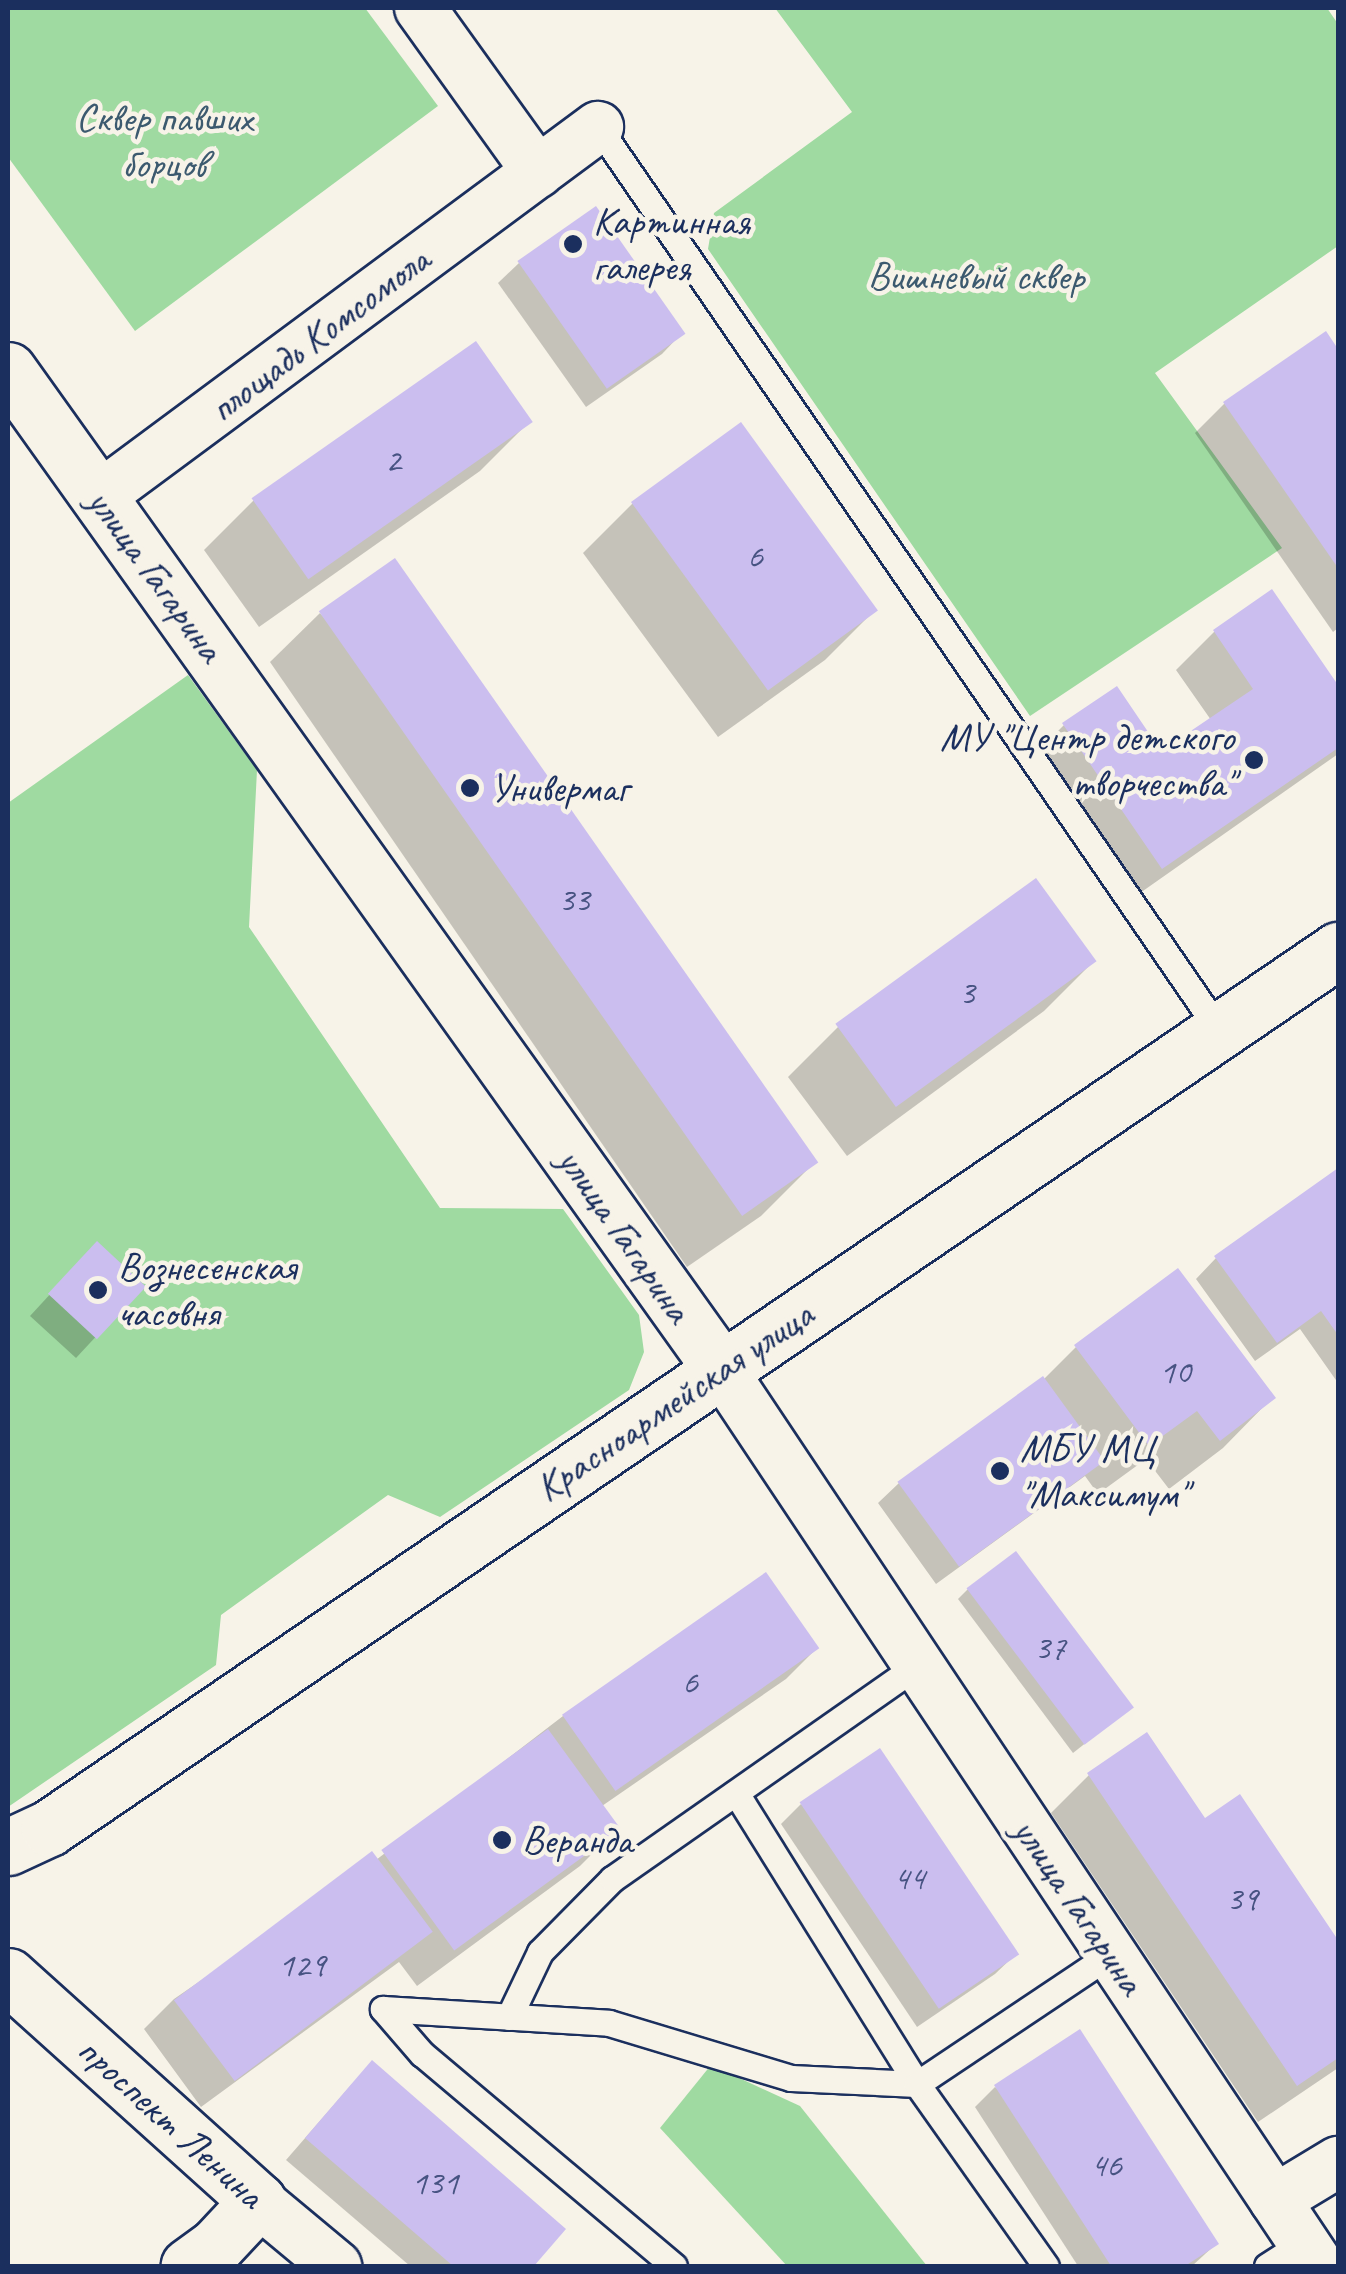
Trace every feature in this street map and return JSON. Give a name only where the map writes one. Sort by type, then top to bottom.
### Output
[{"type":"street","points":[[420,8],[538,172]]},
{"type":"street","name":"площадь Комсомола","points":[[100,496],[598,127]]},
{"type":"street","name":"улица Гагарина","points":[[8,370],[720,1369],[1275,2200],[1296,2259]]},
{"type":"street","name":"Красноармейская улица","points":[[8,1848],[49,1828],[1338,950]]},
{"type":"street","name":"проспект Ленина","points":[[8,1976],[258,2202],[336,2266]]},
{"type":"street","points":[[1275,2200],[1338,2162]]},
{"type":"street","points":[[188,2266],[216,2246],[258,2202]]},
{"type":"lane","points":[[598,127],[1221,1033]]},
{"type":"lane","points":[[510,2017],[540,1952],[612,1879],[918,1664]]},
{"type":"lane","points":[[736,1793],[917,2084],[1046,2266]]},
{"type":"lane","points":[[674,2266],[422,2054],[382,2009],[609,2023],[792,2078],[917,2084],[1111,1954]]},
{"type":"green space","name":"Сквер павших борцов","points":[[8,8],[365,8],[438,106],[135,331],[8,157]]},
{"type":"green space","name":"Вишневый сквер","points":[[775,8],[1327,8],[1338,24],[1338,246],[1155,373],[1282,548],[1030,716],[708,249],[714,213],[852,112]]},
{"type":"green space","points":[[188,675],[257,770],[249,927],[440,1208],[563,1209],[639,1315],[644,1352],[629,1390],[440,1517],[388,1495],[221,1615],[216,1665],[8,1807],[8,803]]},
{"type":"green space","points":[[711,2065],[800,2106],[927,2266],[787,2266],[660,2128]]},
{"type":"building","points":[[596,206],[685,334],[607,389],[517,261]]},
{"type":"building","points":[[1326,331],[1338,349],[1338,568],[1223,402]]},
{"type":"building","points":[[476,341],[533,422],[308,579],[252,498]]},
{"type":"building","points":[[741,422],[878,611],[768,690],[631,502]]},
{"type":"building","points":[[395,558],[818,1163],[742,1216],[319,611]]},
{"type":"building","points":[[1272,589],[1338,685],[1338,748],[1162,869],[1062,723],[1117,686],[1161,751],[1253,689],[1213,630]]},
{"type":"building","points":[[1036,878],[1097,961],[896,1107],[835,1024]]},
{"type":"building","points":[[1338,1168],[1338,1335],[1321,1311],[1277,1343],[1214,1256]]},
{"type":"building","name":"Вознесенская часовня","points":[[97,1241],[146,1287],[97,1339],[48,1294]]},
{"type":"building","points":[[1178,1268],[1276,1398],[1220,1441],[1197,1411],[1149,1446],[1074,1345]]},
{"type":"building","name":"МБУ МЦ \"Максимум\"","points":[[1043,1376],[1105,1461],[959,1567],[897,1482]]},
{"type":"building","points":[[1016,1551],[1134,1708],[1084,1745],[966,1588]]},
{"type":"building","points":[[766,1572],[819,1648],[615,1791],[562,1715]]},
{"type":"building","name":"Веранда","points":[[548,1729],[621,1829],[454,1950],[381,1850]]},
{"type":"building","points":[[1147,1732],[1205,1818],[1240,1794],[1338,1940],[1338,2058],[1297,2086],[1087,1773]]},
{"type":"building","points":[[880,1748],[1019,1954],[939,2009],[800,1802]]},
{"type":"building","points":[[372,1851],[433,1932],[235,2081],[174,2000]]},
{"type":"building","points":[[1080,2029],[1219,2244],[1185,2266],[1111,2266],[994,2085]]},
{"type":"building","points":[[372,2060],[566,2229],[534,2266],[453,2266],[305,2138]]},
{"type":"place","name":"Картинная галерея","points":[[573,244]]},
{"type":"place","name":"МУ \"Центр детского творчества\"","points":[[1254,760]]},
{"type":"place","name":"Универмаг","points":[[470,788]]},
{"type":"place","name":"Вознесенская часовня","points":[[98,1290]]},
{"type":"place","name":"МБУ МЦ \"Максимум\"","points":[[1000,1471]]},
{"type":"place","name":"Веранда","points":[[502,1840]]}]
